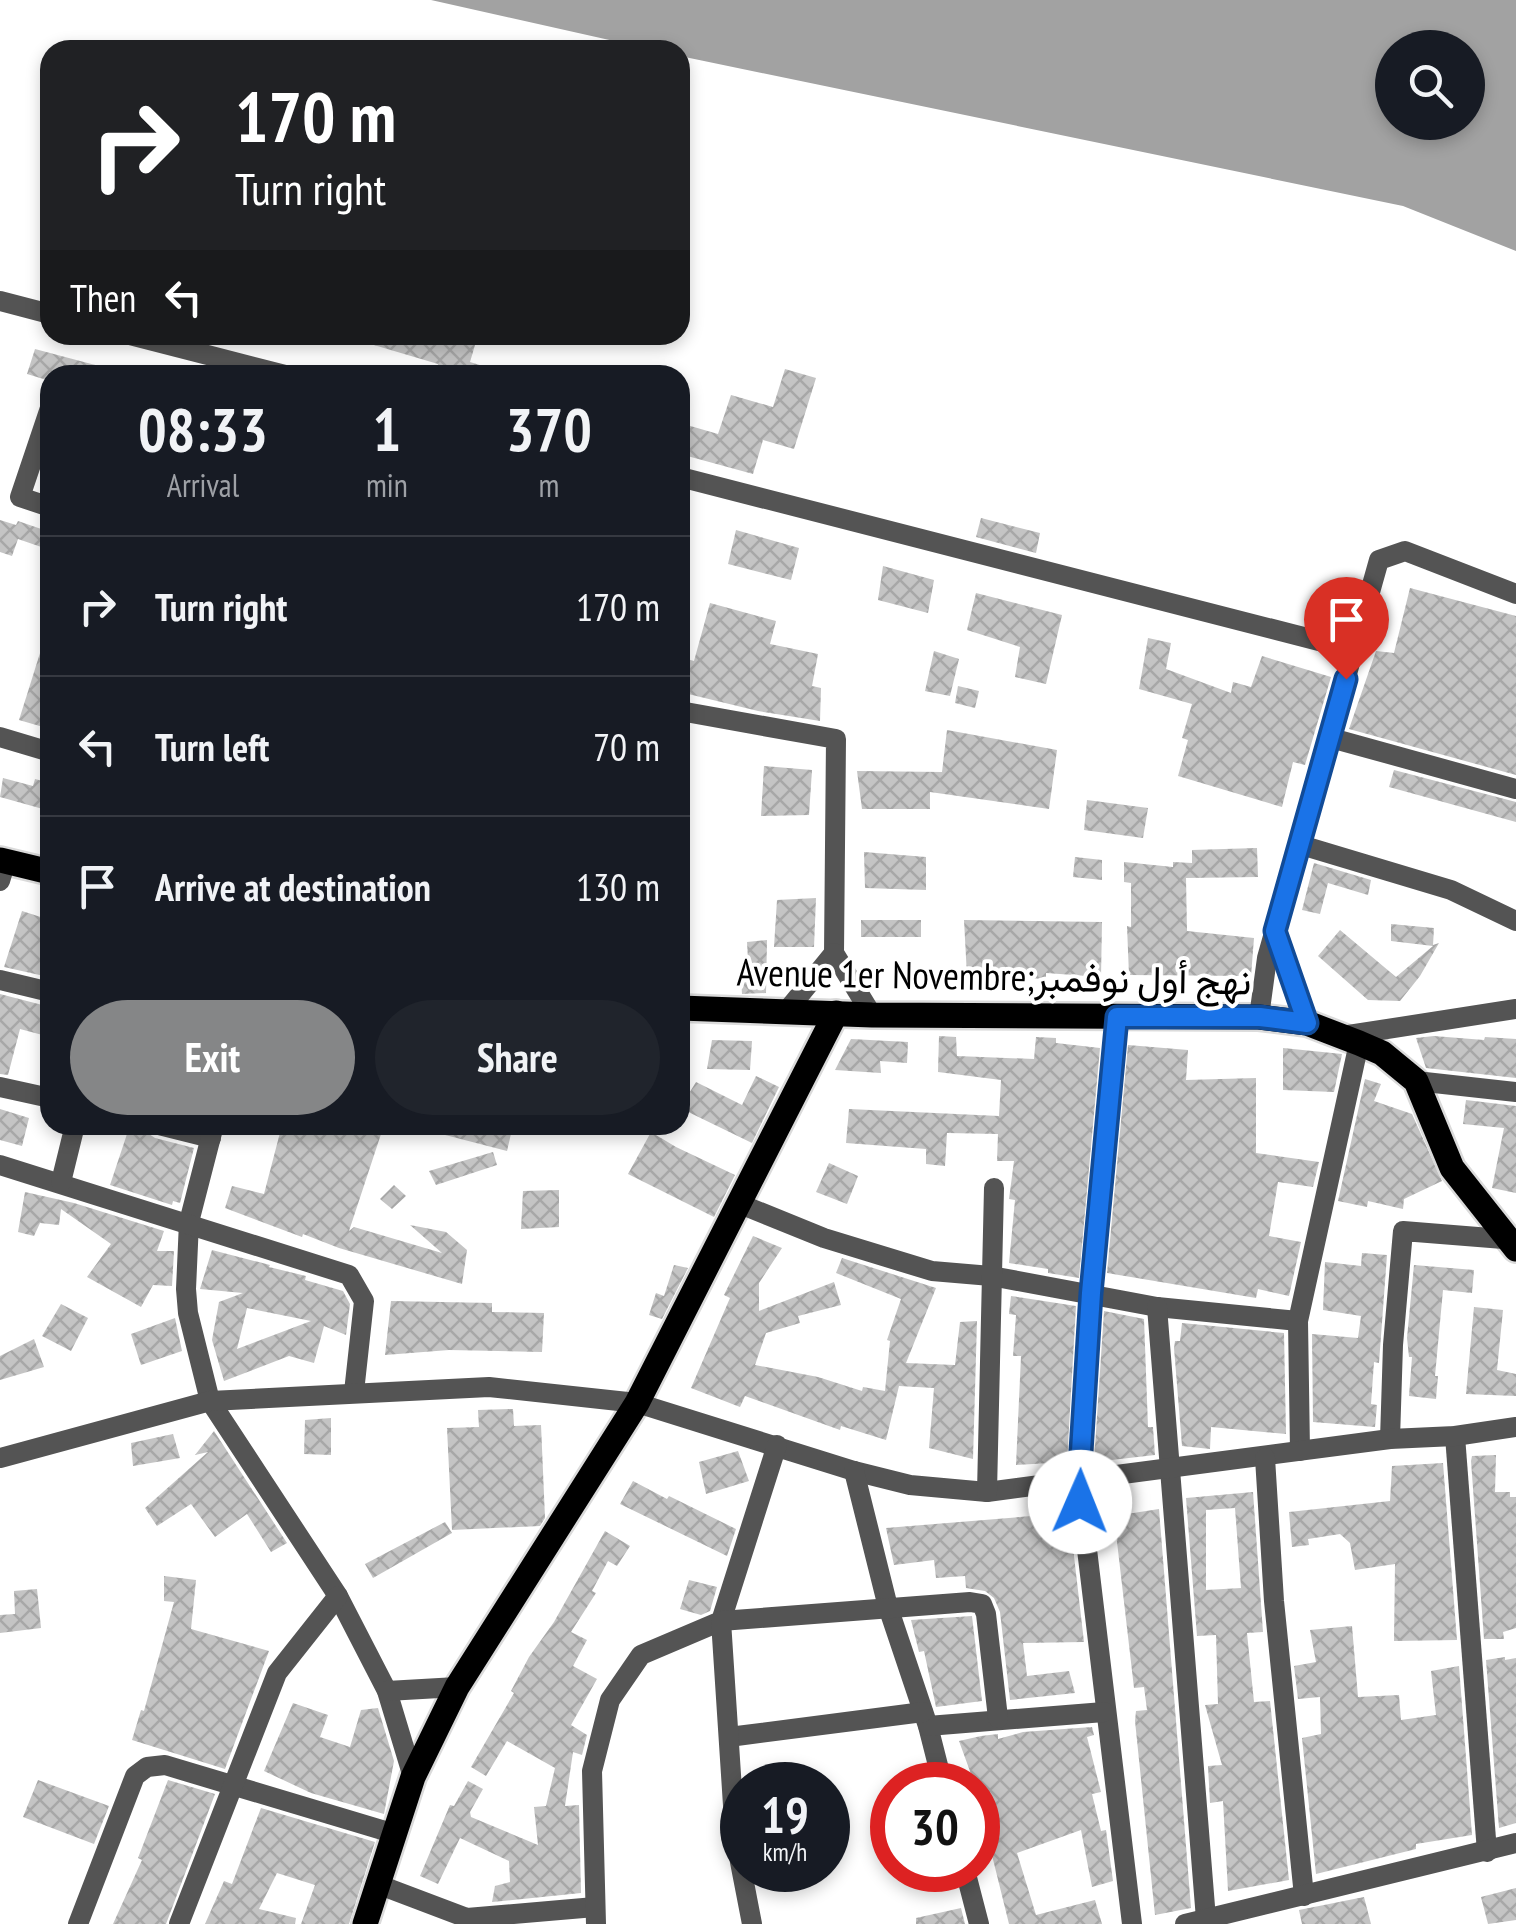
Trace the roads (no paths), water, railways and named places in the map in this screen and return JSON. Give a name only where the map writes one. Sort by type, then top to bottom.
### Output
[{"type":"main road","points":[[2,867],[40,871]]},
{"type":"main road","name":"Avenue 1er Novembre;نهج أول نوفمبر","points":[[690,1008],[872,1015],[1260,1017],[1307,1023],[1382,1053],[1416,1082]]},
{"type":"main road","points":[[364,1924],[412,1776],[457,1686],[636,1403],[836,1014]]},
{"type":"main road","points":[[1416,1082],[1452,1168],[1514,1244]]},
{"type":"street","points":[[0,301],[40,311]]},
{"type":"street","points":[[169,345],[246,365]]},
{"type":"street","points":[[40,438],[20,497],[40,504]]},
{"type":"street","points":[[690,480],[1354,650]]},
{"type":"street","points":[[1260,1017],[1262,982],[1275,931],[1379,560],[1404,550],[1516,594]]},
{"type":"street","points":[[690,713],[836,739],[834,953],[872,1015]]},
{"type":"street","points":[[0,738],[40,749]]},
{"type":"street","points":[[1331,738],[1516,789]]},
{"type":"street","points":[[1301,845],[1451,890],[1516,921]]},
{"type":"street","points":[[1275,931],[1307,1023]]},
{"type":"street","points":[[785,1013],[834,953]]},
{"type":"street","points":[[0,980],[40,990]]},
{"type":"street","points":[[1300,1450],[1298,1321],[1349,1040],[1516,1010]]},
{"type":"street","points":[[1117,1017],[1091,1293],[1079,1483],[1132,1924]]},
{"type":"street","points":[[1416,1082],[1516,1092]]},
{"type":"street","points":[[0,1087],[40,1096]]},
{"type":"street","points":[[60,1182],[72,1135]]},
{"type":"street","points":[[212,1135],[189,1222],[186,1289],[188,1313],[210,1400],[338,1596],[387,1691],[412,1776]]},
{"type":"street","points":[[0,1165],[350,1275],[364,1301],[354,1392]]},
{"type":"street","points":[[987,1492],[994,1188]]},
{"type":"street","points":[[740,1204],[824,1238],[932,1271],[992,1276],[1157,1306],[1298,1321]]},
{"type":"street","points":[[1390,1439],[1402,1231],[1514,1244]]},
{"type":"street","points":[[1157,1306],[1172,1470],[1195,1922],[1516,1843]]},
{"type":"street","points":[[0,1458],[210,1400],[489,1387],[636,1403],[854,1471],[910,1485],[987,1492],[1516,1426]]},
{"type":"street","points":[[1456,1436],[1486,1852]]},
{"type":"street","points":[[752,1924],[735,1836],[721,1622],[777,1445]]},
{"type":"street","points":[[1265,1458],[1274,1601],[1304,1896]]},
{"type":"street","points":[[854,1471],[888,1607],[937,1762]]},
{"type":"street","points":[[179,1924],[276,1673],[338,1596]]},
{"type":"street","points":[[377,1884],[467,1918],[596,1916],[592,1770],[610,1700],[642,1656],[721,1622],[888,1607],[982,1604],[998,1718]]},
{"type":"street","points":[[387,1691],[457,1686]]},
{"type":"street","points":[[729,1737],[925,1719],[1104,1712]]},
{"type":"street","points":[[78,1924],[135,1776],[148,1767],[165,1765],[392,1834]]},
{"type":"street","points":[[971,1892],[979,1924]]}]
